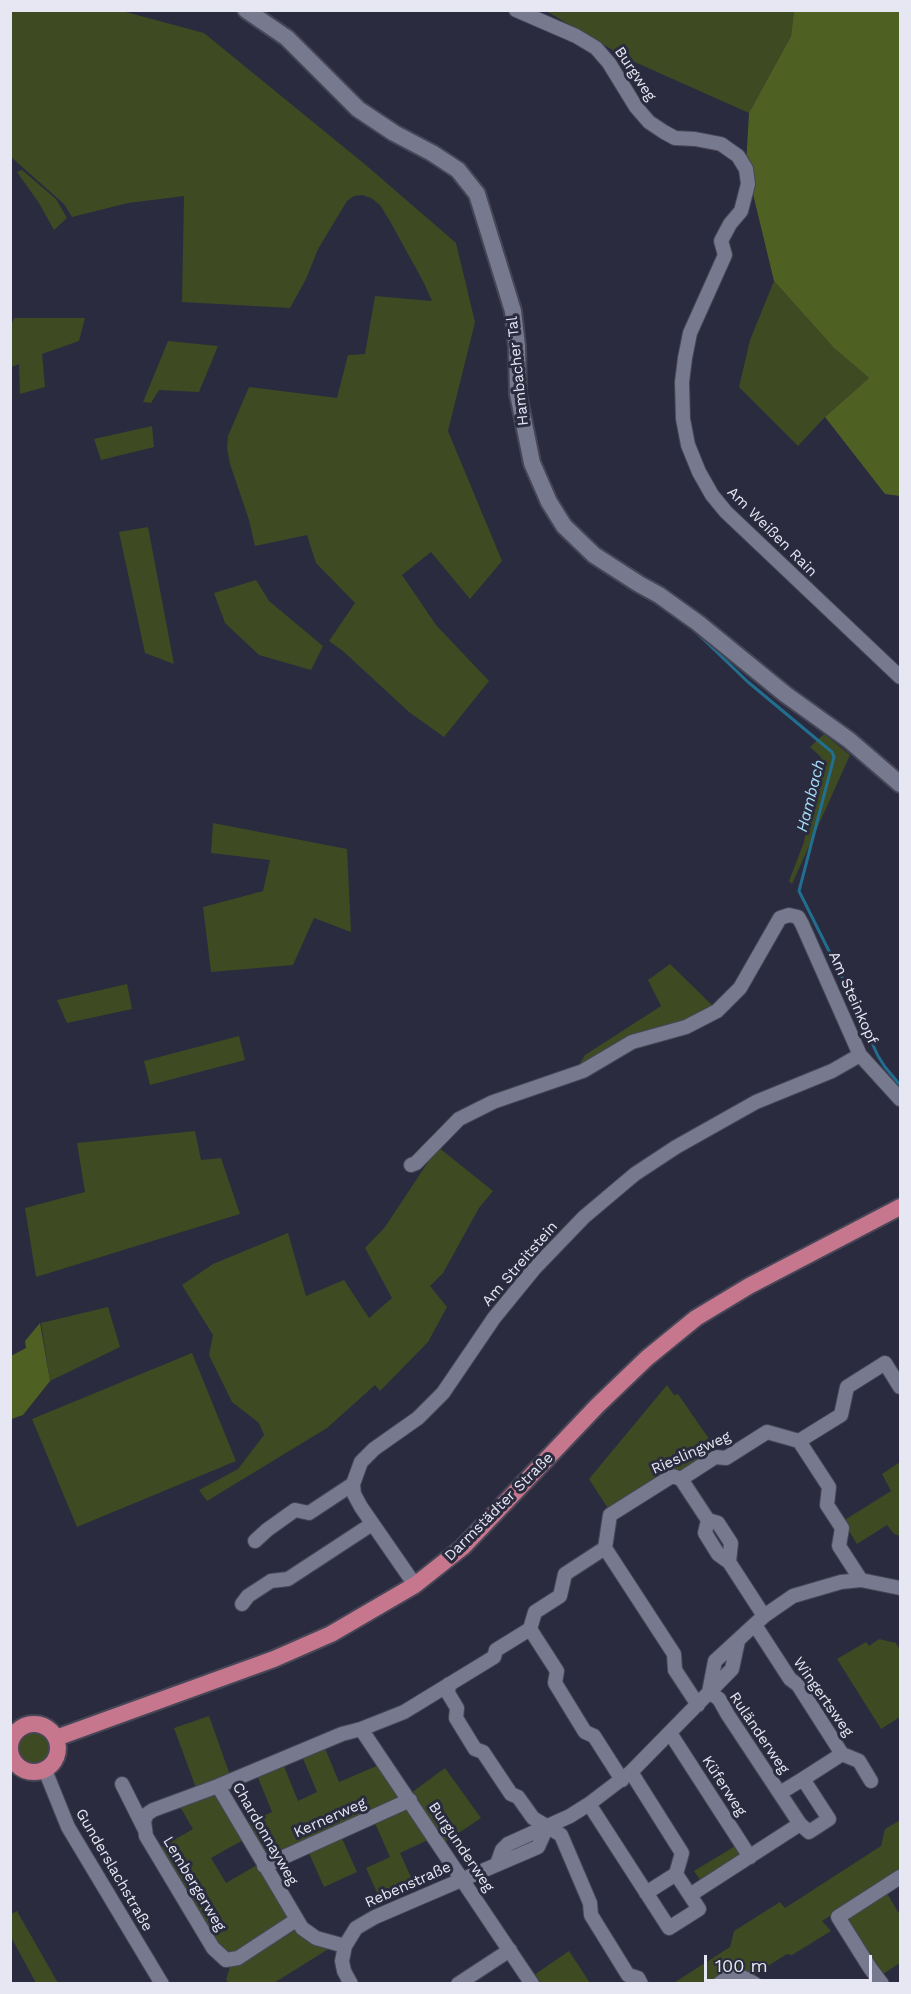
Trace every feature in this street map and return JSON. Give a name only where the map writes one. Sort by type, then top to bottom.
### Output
[{"type":"main road","name":"Darmstädter Straße","points":[[56,1738],[274,1659],[331,1634],[415,1585],[463,1547],[597,1406],[647,1358],[696,1318],[749,1286],[900,1207]]},
{"type":"main road","points":[[35,1724],[47,1728],[56,1738],[58,1750],[56,1757],[45,1770],[34,1772],[24,1770],[11,1755],[11,1742],[22,1727],[35,1724]]},
{"type":"street","name":"Hambacher Tal","points":[[246,10],[287,38],[358,109],[458,170],[477,194],[513,311],[517,346],[518,394],[532,463],[549,502],[564,526],[594,555],[659,595],[698,623],[785,694],[849,740],[900,784]]},
{"type":"street","name":"Burgweg","points":[[516,10],[576,36],[596,48],[609,63],[636,107],[649,122],[663,132],[675,138],[722,144],[738,156],[746,169],[748,184],[741,211]]},
{"type":"street","name":"Am Weißen Rain","points":[[741,211],[730,224],[721,241],[725,255],[690,333],[682,382],[683,419],[688,445],[703,480],[726,512],[900,678]]},
{"type":"street","name":"Am Steinkopf","points":[[411,1165],[416,1163],[459,1119],[493,1102],[583,1071],[632,1042],[686,1026],[717,1011],[740,988],[780,918],[789,915],[798,917],[802,924],[860,1055],[900,1100]]},
{"type":"street","name":"Am Streitstein","points":[[353,1484],[361,1462],[374,1449],[418,1418],[443,1394],[494,1318],[534,1269],[584,1217],[635,1174],[676,1147],[756,1102],[832,1071],[860,1055]]},
{"type":"street","points":[[861,1580],[839,1546],[842,1528],[827,1505],[829,1487],[799,1441],[841,1415],[847,1387],[885,1363],[900,1387]]},
{"type":"street","name":"Rieslingweg","points":[[605,1548],[610,1515],[672,1476],[681,1479],[716,1457],[726,1458],[767,1432],[799,1441]]},
{"type":"street","name":"Wingertsweg","points":[[681,1479],[708,1520],[705,1533],[718,1554],[729,1562],[790,1679],[798,1685],[842,1754],[859,1761],[871,1781]]},
{"type":"street","points":[[255,1541],[296,1510],[309,1513],[353,1484],[354,1494],[372,1524],[415,1585]]},
{"type":"street","points":[[242,1604],[248,1596],[271,1581],[288,1579],[372,1524]]},
{"type":"street","points":[[646,1893],[676,1874],[682,1852],[627,1776],[594,1736],[585,1732],[555,1683],[557,1671],[531,1629],[535,1612],[560,1596],[565,1574],[605,1548],[674,1654],[675,1670],[698,1705]]},
{"type":"street","name":"Rebenstraße","points":[[345,1946],[350,1935],[364,1922],[496,1864],[502,1850],[508,1844],[547,1827],[589,1804],[627,1776],[732,1669],[738,1641],[759,1621],[794,1596],[841,1582],[861,1580],[900,1588]]},
{"type":"street","points":[[361,1730],[404,1712],[494,1657],[496,1650],[531,1629]]},
{"type":"street","points":[[449,1684],[448,1693],[457,1708],[456,1718],[476,1749],[483,1752],[511,1794],[518,1797],[533,1818],[561,1835],[590,1903],[591,1915],[628,1975],[638,1978],[641,1983]]},
{"type":"street","name":"Ruländerweg","points":[[710,1692],[718,1699],[800,1824],[809,1832],[829,1819],[803,1779]]},
{"type":"street","name":"Chardonnayweg","points":[[345,1946],[309,1934],[296,1920],[218,1786],[342,1734],[361,1730]]},
{"type":"street","name":"Burgunderweg","points":[[361,1730],[532,1983]]},
{"type":"street","name":"Küferweg","points":[[670,1733],[750,1857]]},
{"type":"street","name":"Ruländerweg","points":[[780,1793],[842,1754]]},
{"type":"street","name":"Gunderslachstraße","points":[[45,1770],[68,1827],[162,1983]]},
{"type":"street","points":[[122,1784],[144,1828]]},
{"type":"street","name":"Lembergerweg","points":[[218,1786],[147,1814],[144,1828],[146,1836],[220,1957],[226,1960],[238,1958],[296,1920]]},
{"type":"street","name":"Kernerweg","points":[[264,1866],[410,1800]]},
{"type":"street","points":[[589,1804],[669,1928],[699,1909],[676,1874]]},
{"type":"street","points":[[690,1895],[800,1824]]},
{"type":"street","points":[[882,1983],[838,1917],[900,1877]]},
{"type":"street","points":[[345,1946],[342,1961],[349,1983]]},
{"type":"street","points":[[458,1983],[510,1950]]},
{"type":"street","points":[[719,1983],[730,1977],[744,1978],[755,1983]]},
{"type":"green space","points":[[10,11],[122,11],[204,33],[367,166],[456,243],[475,322],[448,431],[502,561],[470,599],[431,552],[402,575],[436,625],[489,681],[444,737],[409,712],[329,641],[355,603],[316,563],[307,535],[255,546],[227,448],[228,436],[249,387],[337,398],[348,355],[365,354],[375,296],[432,301],[391,223],[380,205],[371,198],[362,195],[354,196],[347,201],[318,249],[306,279],[290,308],[182,302],[184,196],[128,203],[72,217],[64,204],[11,157]]},
{"type":"green space","points":[[546,11],[794,11],[791,36],[749,113],[628,59]]},
{"type":"green space","points":[[794,11],[900,11],[900,496],[885,494],[825,417],[869,378],[834,348],[774,281],[746,165],[749,113],[791,36]]},
{"type":"green space","points":[[22,170],[56,199],[67,218],[54,230],[39,203],[17,172]]},
{"type":"green space","points":[[774,281],[834,348],[869,378],[825,417],[798,446],[739,387],[750,340]]},
{"type":"green space","points":[[14,318],[85,318],[79,341],[42,354],[45,387],[20,394],[19,364],[11,367],[11,326]]},
{"type":"green space","points":[[168,341],[218,346],[199,392],[159,390],[151,403],[143,402]]},
{"type":"green space","points":[[152,426],[154,447],[101,460],[94,439]]},
{"type":"green space","points":[[148,527],[174,664],[145,653],[119,532]]},
{"type":"green space","points":[[256,580],[269,601],[323,646],[311,670],[259,655],[225,623],[214,593]]},
{"type":"green space","points":[[824,734],[850,755],[792,884],[789,881],[804,842],[821,757],[810,747]]},
{"type":"green space","points":[[213,823],[347,849],[351,932],[314,918],[293,965],[211,972],[203,907],[263,891],[270,860],[211,853]]},
{"type":"green space","points":[[670,964],[715,1008],[576,1070],[585,1055],[661,1006],[648,980]]},
{"type":"green space","points":[[127,984],[132,1009],[67,1023],[57,1000]]},
{"type":"green space","points":[[239,1036],[245,1060],[150,1085],[144,1061]]},
{"type":"green space","points":[[195,1131],[201,1160],[221,1158],[240,1214],[36,1277],[25,1208],[85,1192],[77,1143]]},
{"type":"green space","points":[[438,1147],[493,1191],[479,1208],[443,1273],[430,1286],[447,1307],[428,1342],[380,1391],[375,1385],[327,1428],[207,1501],[199,1490],[238,1469],[264,1435],[259,1423],[232,1402],[209,1355],[213,1335],[182,1285],[213,1264],[288,1233],[306,1296],[344,1280],[369,1318],[392,1298],[365,1248],[385,1227]]},
{"type":"green space","points":[[108,1307],[120,1347],[50,1381],[41,1323]]},
{"type":"green space","points":[[40,1323],[50,1381],[23,1415],[11,1419],[11,1356],[26,1348],[25,1341]]},
{"type":"green space","points":[[192,1353],[236,1461],[77,1527],[32,1419]]},
{"type":"green space","points":[[667,1385],[674,1395],[678,1394],[716,1451],[682,1473],[609,1510],[589,1479]]},
{"type":"green space","points":[[900,1462],[900,1536],[894,1534],[887,1525],[857,1544],[843,1521],[891,1491],[882,1474]]},
{"type":"green space","points":[[879,1639],[896,1643],[900,1650],[900,1717],[881,1729],[837,1659],[866,1642],[869,1646]]},
{"type":"green space","points":[[209,1716],[230,1775],[196,1788],[174,1728]]},
{"type":"green space","points":[[36,1730],[48,1735],[53,1747],[48,1759],[36,1764],[24,1759],[19,1747],[24,1735]]},
{"type":"green space","points":[[324,1746],[339,1782],[379,1765],[400,1795],[399,1799],[268,1858],[245,1824],[272,1812],[257,1775],[283,1764],[298,1801],[317,1792],[302,1756]]},
{"type":"green space","points":[[445,1768],[481,1818],[445,1842],[411,1793]]},
{"type":"green space","points":[[213,1794],[218,1797],[243,1840],[211,1858],[226,1883],[257,1865],[286,1913],[286,1920],[241,1950],[231,1953],[220,1948],[160,1848],[193,1829],[179,1805]]},
{"type":"green space","points":[[405,1808],[409,1809],[430,1839],[400,1853],[416,1888],[382,1904],[366,1868],[390,1857],[374,1821]]},
{"type":"green space","points":[[900,1820],[900,1875],[822,1921],[831,1931],[792,1955],[787,1954],[755,1974],[756,1976],[732,1971],[712,1983],[672,1984],[730,1947],[734,1931],[780,1902],[785,1908],[881,1846],[885,1829]]},
{"type":"green space","points":[[341,1836],[357,1872],[324,1887],[308,1851]]},
{"type":"green space","points":[[737,1845],[742,1850],[740,1860],[703,1884],[694,1871]]},
{"type":"green space","points":[[886,1892],[900,1915],[900,1963],[883,1974],[878,1966],[874,1965],[847,1920],[848,1917]]},
{"type":"green space","points":[[17,1911],[58,1983],[36,1983],[11,1937],[11,1914]]},
{"type":"green space","points":[[294,1931],[330,1948],[274,1983],[229,1983],[226,1980],[230,1967]]},
{"type":"green space","points":[[569,1951],[590,1983],[540,1983],[534,1975]]},
{"type":"waterway","name":"Hambach","points":[[590,562],[612,576]]},
{"type":"waterway","name":"Hambach","points":[[699,635],[748,682],[832,752],[834,757],[799,891],[878,1056],[900,1085]]}]
